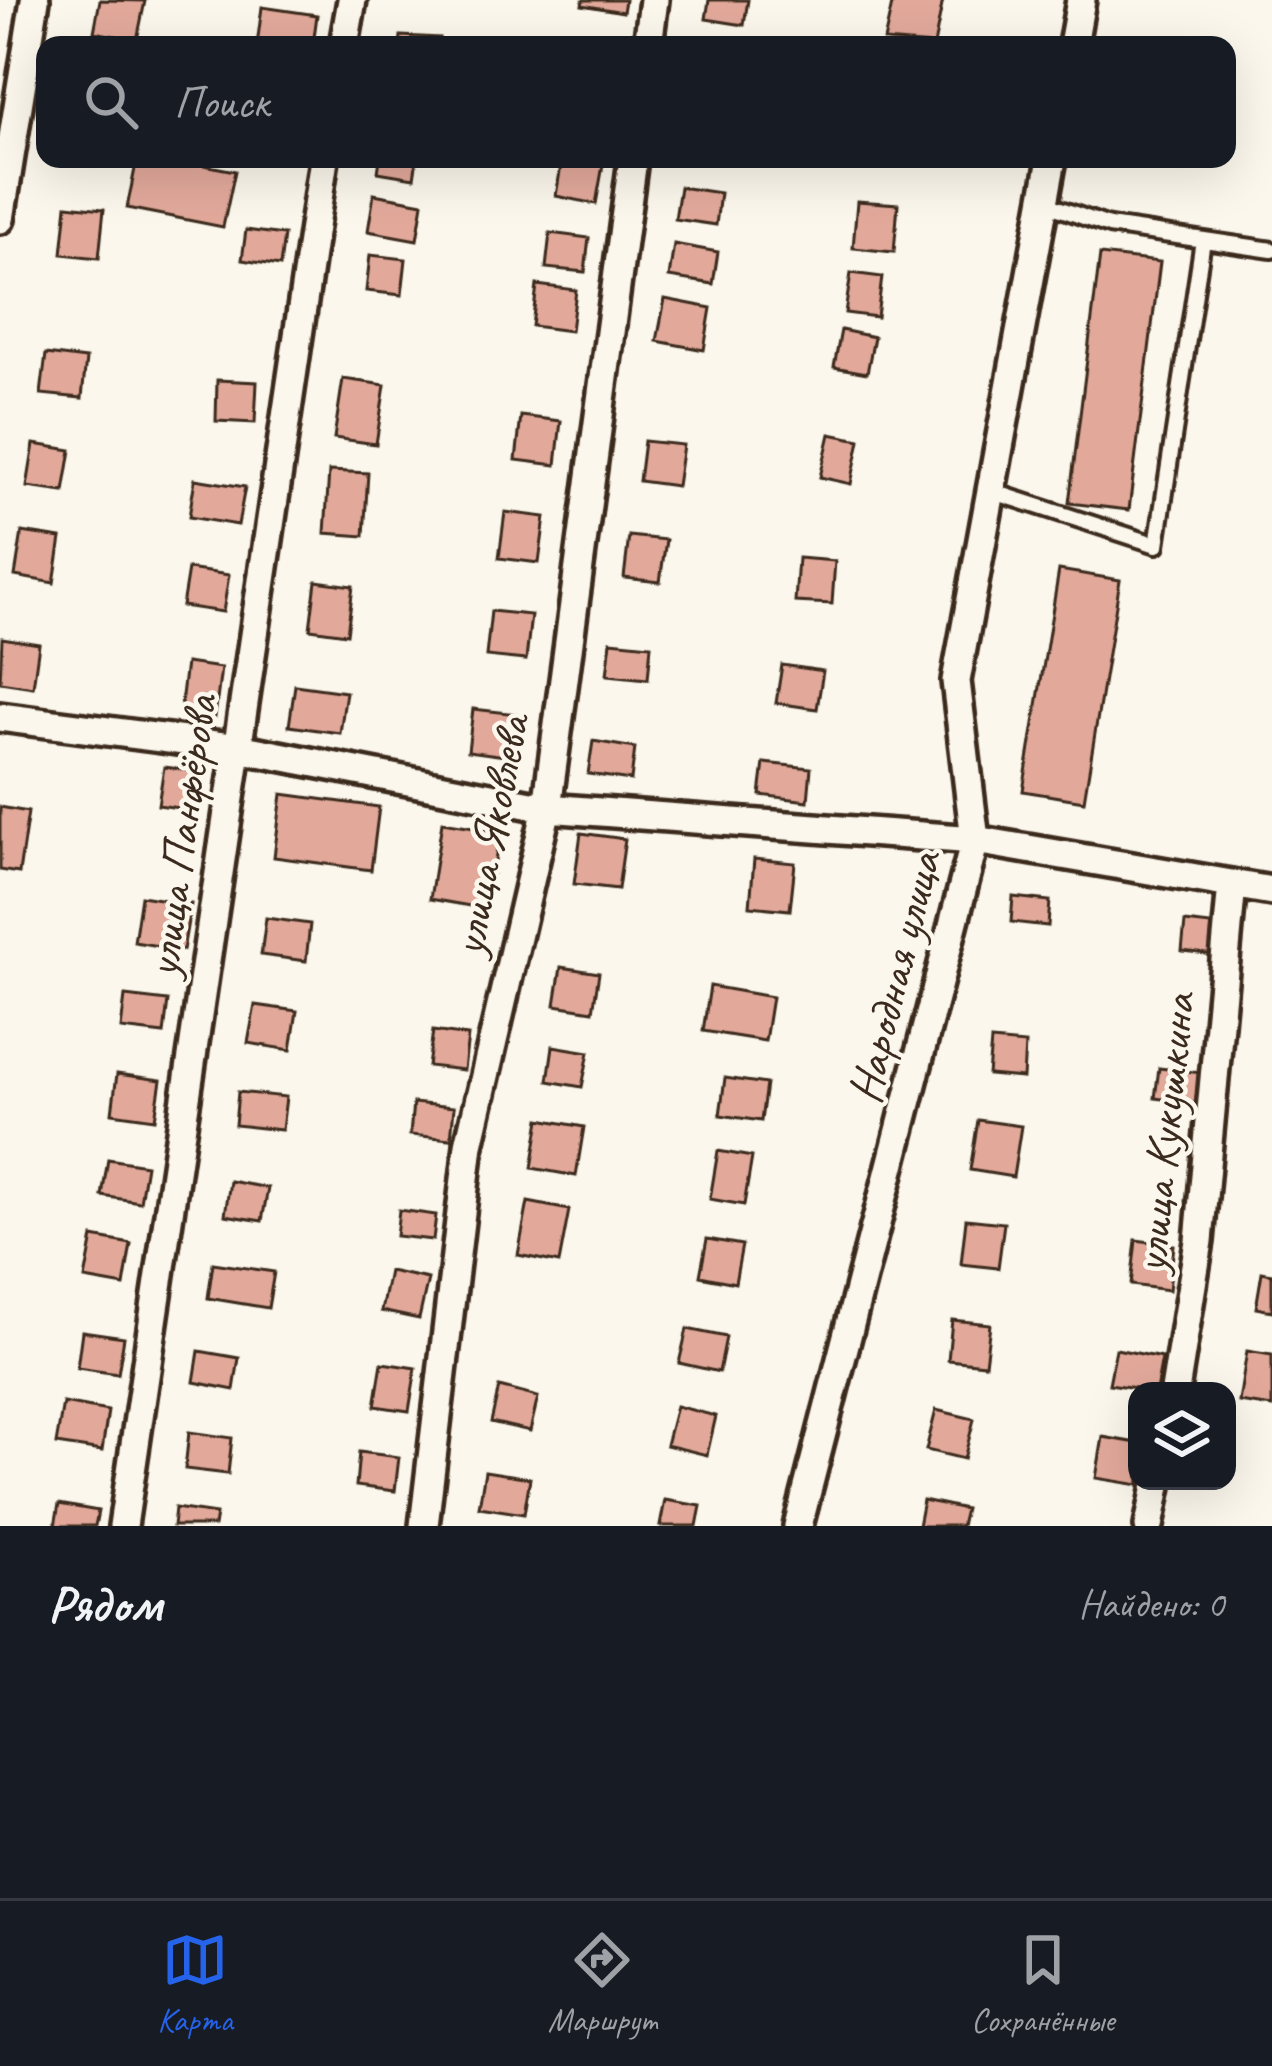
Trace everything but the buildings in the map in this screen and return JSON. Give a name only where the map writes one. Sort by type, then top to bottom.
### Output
[{"type":"street","points":[[0,219],[34,0]]},
{"type":"street","points":[[346,36],[352,0]]},
{"type":"street","points":[[649,36],[654,0]]},
{"type":"street","points":[[1075,36],[1082,0]]},
{"type":"street","name":"улица Панфёрова","points":[[123,1526],[323,168]]},
{"type":"street","name":"улица Яковлева","points":[[424,1526],[469,1145],[547,808],[632,168]]},
{"type":"street","name":"Народная улица","points":[[799,1526],[975,840],[956,681],[1050,168]]},
{"type":"street","points":[[0,717],[238,748],[547,808],[975,840],[1272,891]]},
{"type":"street","name":"улица Кукушкина","points":[[1176,1382],[1206,1175],[1232,884]]},
{"type":"street","points":[[1149,1526],[1155,1490]]},
{"type":"lane","points":[[1044,203],[1109,226],[1272,250]]},
{"type":"lane","points":[[991,490],[1157,545],[1203,240]]}]
